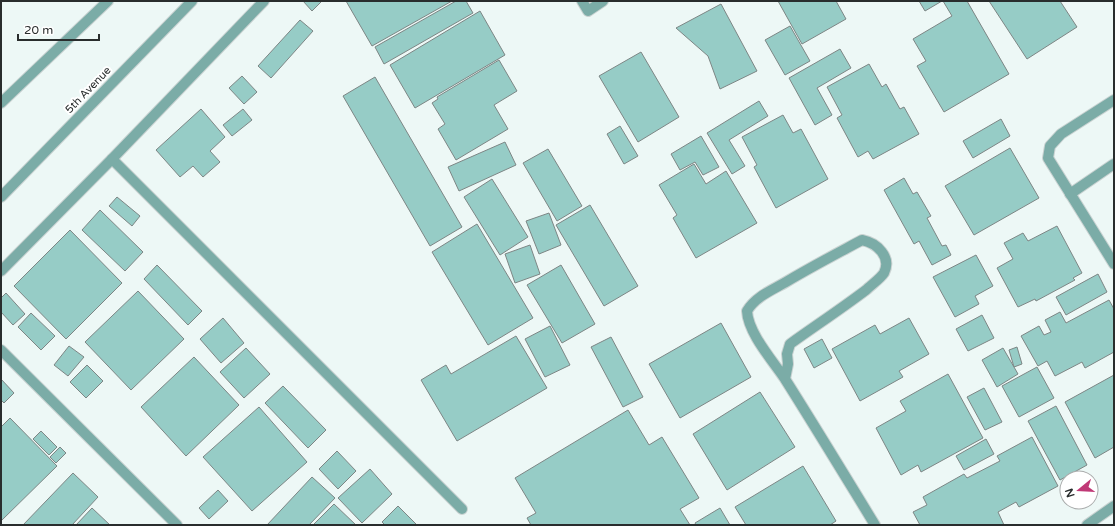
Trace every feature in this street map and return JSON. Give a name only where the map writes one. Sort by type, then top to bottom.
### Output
[{"type":"street","points":[[1,103],[108,1]]},
{"type":"street","name":"5th Avenue","points":[[1,197],[192,1]]},
{"type":"street","points":[[1,271],[112,159],[264,1]]},
{"type":"street","points":[[582,1],[588,11],[603,1]]},
{"type":"street","points":[[1114,100],[1061,134],[1050,146],[1048,158],[1114,264]]},
{"type":"street","points":[[112,159],[462,509]]},
{"type":"street","points":[[1070,194],[1114,164]]},
{"type":"street","points":[[785,378],[788,364],[787,354],[790,344],[858,296],[883,275],[886,263],[881,250],[875,245],[862,240],[773,289],[759,298],[749,307],[747,311],[747,317],[752,329],[785,378],[875,525]]},
{"type":"street","points":[[1,350],[177,525]]},
{"type":"street","points":[[1087,525],[1114,506]]},
{"type":"building","points":[[303,1],[322,1],[312,11]]},
{"type":"building","points":[[346,1],[452,1],[372,46]]},
{"type":"building","points":[[456,1],[466,1],[473,13],[384,64],[375,47]]},
{"type":"building","points":[[778,1],[836,1],[846,19],[802,44]]},
{"type":"building","points":[[919,1],[942,1],[925,11]]},
{"type":"building","points":[[943,1],[967,1],[1009,74],[944,112],[917,66],[926,61],[913,39],[952,16]]},
{"type":"building","points":[[989,1],[1060,1],[1077,27],[1027,59]]},
{"type":"building","points":[[721,4],[757,71],[720,89],[708,56],[676,28]]},
{"type":"building","points":[[480,11],[505,55],[415,108],[390,65]]},
{"type":"building","points":[[300,20],[313,31],[271,78],[258,66]]},
{"type":"building","points":[[790,26],[810,61],[785,75],[765,40]]},
{"type":"building","points":[[840,49],[851,68],[817,88],[832,115],[815,125],[789,78]]},
{"type":"building","points":[[641,52],[679,117],[638,142],[599,76]]},
{"type":"building","points":[[499,60],[517,91],[494,105],[508,129],[456,160],[438,129],[445,124],[432,103],[438,99],[437,97]]},
{"type":"building","points":[[869,64],[882,87],[886,84],[900,109],[904,107],[919,134],[873,159],[868,151],[858,157],[837,118],[842,115],[827,87]]},
{"type":"building","points":[[242,76],[257,92],[244,104],[229,88]]},
{"type":"building","points":[[375,77],[462,227],[430,246],[343,96]]},
{"type":"building","points":[[759,101],[768,116],[729,140],[745,166],[732,174],[707,133]]},
{"type":"building","points":[[201,109],[225,137],[210,151],[220,162],[203,177],[193,166],[180,177],[156,150]]},
{"type":"building","points":[[243,109],[252,120],[232,136],[223,125]]},
{"type":"building","points":[[783,115],[793,133],[801,129],[828,179],[776,208],[754,167],[757,165],[742,137]]},
{"type":"building","points":[[1001,119],[1010,136],[973,158],[963,141]]},
{"type":"building","points":[[620,126],[638,156],[624,164],[607,134]]},
{"type":"building","points":[[701,136],[719,167],[703,175],[695,162],[680,170],[671,154]]},
{"type":"building","points":[[505,142],[516,165],[459,191],[448,167]]},
{"type":"building","points":[[1010,148],[1039,198],[974,235],[945,186]]},
{"type":"building","points":[[548,149],[582,206],[557,221],[523,163]]},
{"type":"building","points":[[694,164],[706,184],[726,171],[757,223],[696,258],[673,218],[677,215],[659,185]]},
{"type":"building","points":[[904,178],[913,194],[917,192],[931,216],[927,218],[942,246],[946,245],[951,255],[932,265],[919,241],[914,244],[884,190]]},
{"type":"building","points":[[492,179],[528,237],[500,255],[464,197]]},
{"type":"building","points":[[117,197],[140,216],[132,226],[109,206]]},
{"type":"building","points":[[590,205],[638,286],[604,306],[556,225]]},
{"type":"building","points":[[100,210],[143,252],[125,271],[82,230]]},
{"type":"building","points":[[549,213],[561,245],[539,254],[526,221]]},
{"type":"building","points":[[477,224],[533,318],[488,345],[432,252]]},
{"type":"building","points":[[1057,226],[1082,273],[1073,278],[1075,280],[1036,301],[1035,299],[1018,307],[997,268],[1013,259],[1004,243],[1023,233],[1028,241]]},
{"type":"building","points":[[70,230],[122,283],[66,339],[14,286]]},
{"type":"building","points":[[530,245],[540,274],[515,283],[505,254]]},
{"type":"building","points":[[976,255],[993,286],[975,296],[979,304],[955,317],[933,277]]},
{"type":"building","points":[[157,265],[202,311],[188,325],[144,279]]},
{"type":"building","points":[[561,265],[595,324],[562,343],[527,285]]},
{"type":"building","points":[[1098,274],[1107,292],[1066,315],[1056,297]]},
{"type":"building","points":[[138,291],[184,339],[131,390],[85,342]]},
{"type":"building","points":[[6,293],[25,314],[13,325],[1,312],[1,298]]},
{"type":"building","points":[[1109,300],[1114,309],[1114,352],[1085,368],[1082,362],[1055,376],[1047,361],[1038,366],[1021,336],[1039,326],[1044,335],[1051,332],[1045,320],[1060,312],[1066,323]]},
{"type":"building","points":[[31,313],[55,336],[41,350],[18,327]]},
{"type":"building","points":[[982,315],[994,338],[968,351],[956,329]]},
{"type":"building","points":[[223,318],[244,343],[221,363],[200,339]]},
{"type":"building","points":[[909,318],[929,354],[899,371],[903,377],[860,401],[832,349],[875,325],[880,334]]},
{"type":"building","points":[[721,323],[751,377],[680,418],[649,364]]},
{"type":"building","points":[[550,326],[570,365],[545,377],[525,339]]},
{"type":"building","points":[[516,336],[547,388],[457,441],[421,380],[446,365],[451,374]]},
{"type":"building","points":[[611,337],[643,397],[623,407],[591,347]]},
{"type":"building","points":[[822,339],[832,358],[814,368],[804,349]]},
{"type":"building","points":[[69,346],[84,357],[68,376],[54,365]]},
{"type":"building","points":[[1017,347],[1022,364],[1014,367],[1009,350]]},
{"type":"building","points":[[246,348],[270,374],[244,398],[220,372]]},
{"type":"building","points":[[1003,348],[1018,374],[997,387],[982,360]]},
{"type":"building","points":[[194,357],[239,405],[186,456],[141,407]]},
{"type":"building","points":[[87,365],[103,381],[86,398],[70,382]]},
{"type":"building","points":[[1037,367],[1054,398],[1019,417],[1002,386]]},
{"type":"building","points":[[948,374],[983,438],[921,472],[918,465],[901,475],[876,428],[906,411],[900,401]]},
{"type":"building","points":[[1114,375],[1114,447],[1095,458],[1065,402]]},
{"type":"building","points":[[1,379],[14,393],[4,403],[1,400]]},
{"type":"building","points":[[283,386],[326,430],[308,448],[265,403]]},
{"type":"building","points":[[984,388],[1002,422],[985,430],[967,397]]},
{"type":"building","points":[[760,392],[795,447],[727,490],[693,434]]},
{"type":"building","points":[[1056,406],[1087,465],[1078,470],[1059,470],[1059,478],[1028,421]]},
{"type":"building","points":[[259,407],[307,462],[252,511],[203,457]]},
{"type":"building","points":[[628,410],[649,445],[662,437],[699,498],[680,509],[690,525],[531,525],[527,518],[536,513],[515,478]]},
{"type":"building","points":[[10,418],[57,466],[1,521],[1,427]]},
{"type":"building","points":[[41,431],[57,447],[49,455],[33,439]]},
{"type":"building","points":[[1032,437],[1058,486],[1019,507],[1016,502],[998,512],[1004,525],[920,525],[913,512],[927,505],[923,497],[964,474],[967,478],[1000,461],[997,456]]},
{"type":"building","points":[[986,439],[994,454],[964,470],[956,456]]},
{"type":"building","points":[[60,447],[66,453],[56,463],[50,457]]},
{"type":"building","points":[[337,451],[356,471],[338,489],[319,469]]},
{"type":"building","points":[[803,466],[836,521],[830,525],[746,525],[735,507]]},
{"type":"building","points":[[370,469],[392,494],[362,523],[338,498]]},
{"type":"building","points":[[73,473],[98,497],[72,525],[23,525]]},
{"type":"building","points":[[312,477],[335,498],[309,525],[267,525]]},
{"type":"building","points":[[218,490],[228,501],[209,519],[199,508]]},
{"type":"building","points":[[334,504],[356,525],[313,525]]},
{"type":"building","points":[[398,506],[417,525],[385,525],[382,522]]},
{"type":"building","points":[[92,508],[110,525],[76,525]]},
{"type":"building","points":[[720,508],[730,525],[696,525],[695,523]]}]
